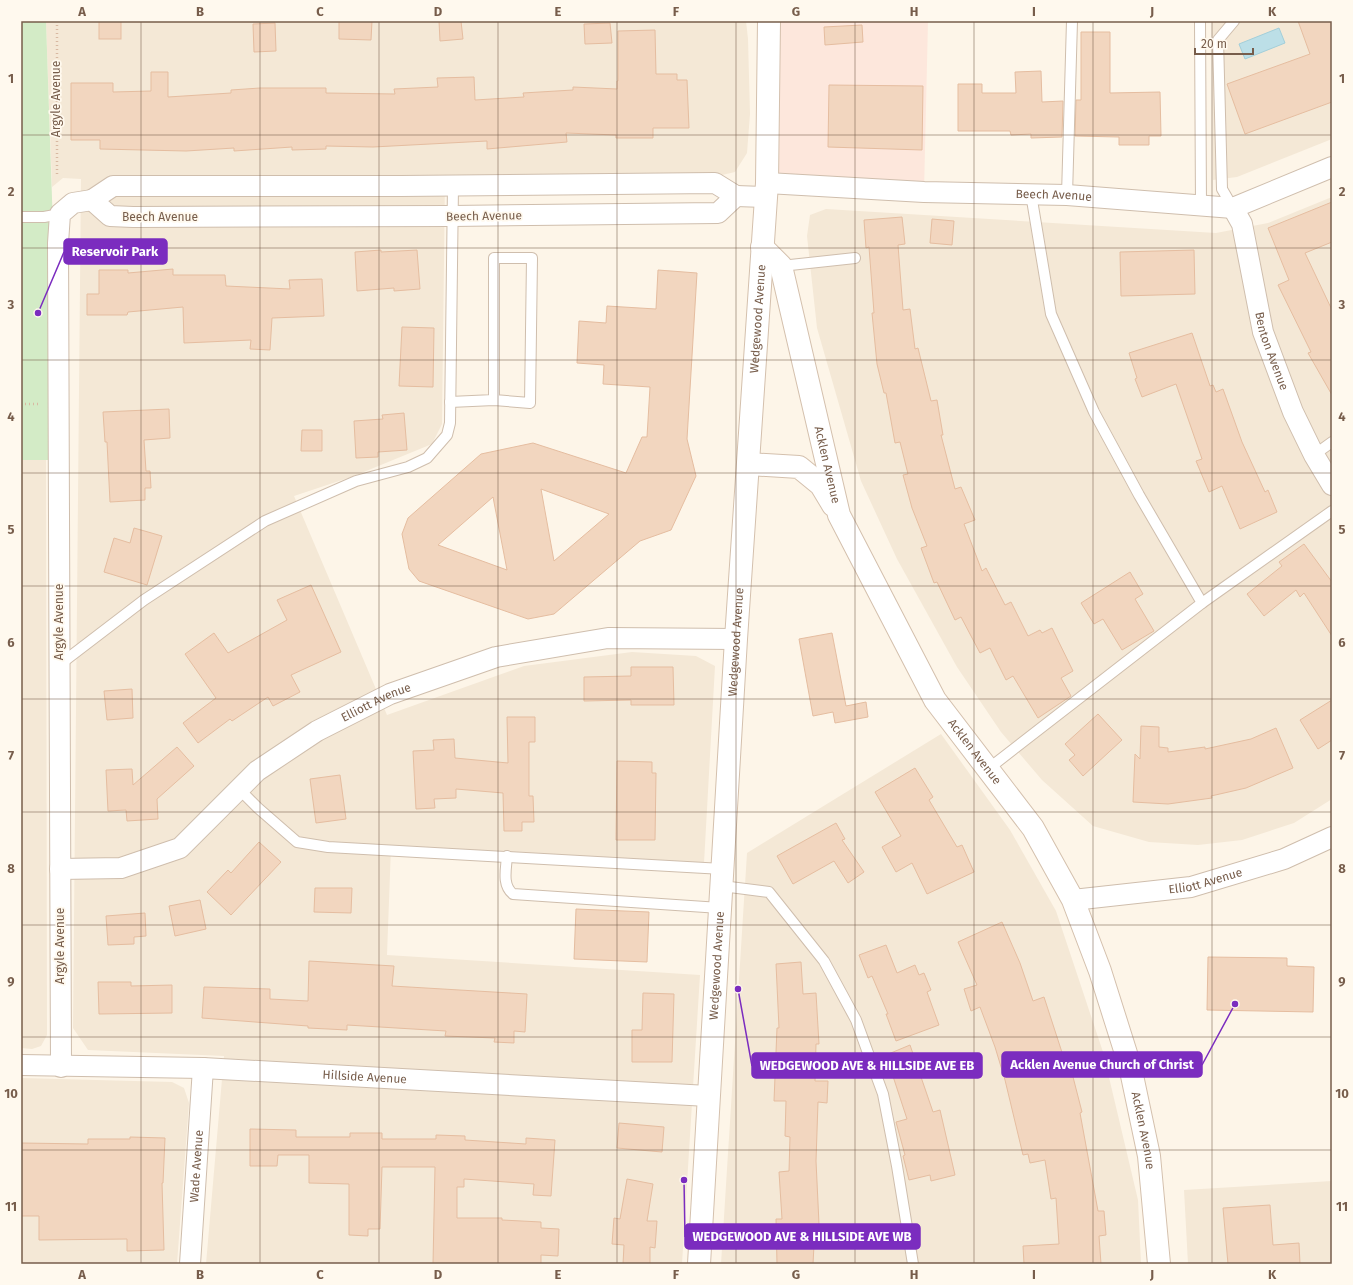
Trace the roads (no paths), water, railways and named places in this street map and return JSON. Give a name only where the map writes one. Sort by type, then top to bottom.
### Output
[{"type":"main road","name":"Wedgewood Avenue","points":[[699,1264],[736,639],[749,464],[766,190],[769,21]]},
{"type":"main road","points":[[762,248],[781,266]]},
{"type":"main road","name":"Acklen Avenue","points":[[781,266],[839,515],[935,700],[1033,828],[1073,900],[1100,971],[1130,1066],[1149,1156],[1159,1264]]},
{"type":"main road","points":[[749,464],[799,467],[821,485],[839,515]]},
{"type":"street","name":"Beech Avenue","points":[[92,200],[110,216],[401,217],[718,213],[736,196],[766,190],[1067,195],[1201,207],[1233,208],[1332,167]]},
{"type":"street","points":[[60,214],[73,203],[92,200],[113,186],[453,186],[715,183],[736,196]]},
{"type":"street","points":[[401,186],[401,217]]},
{"type":"street","name":"Benton Avenue","points":[[1233,208],[1242,224],[1263,332],[1293,412],[1314,455],[1332,485]]},
{"type":"street","name":"Argyle Avenue","points":[[60,214],[58,243],[61,1067]]},
{"type":"street","name":"Elliott Avenue","points":[[60,869],[121,868],[180,848],[240,790],[257,771],[317,731],[390,694],[496,657],[608,638],[736,639]]},
{"type":"street","name":"Elliott Avenue","points":[[1073,900],[1191,887],[1284,859],[1332,837]]},
{"type":"street","name":"Hillside Avenue","points":[[21,1065],[61,1067],[203,1068],[708,1096]]},
{"type":"street","name":"Wade Avenue","points":[[190,1264],[203,1068]]},
{"type":"lane","points":[[1067,195],[1072,21]]},
{"type":"lane","points":[[1200,21],[1201,207]]},
{"type":"lane","points":[[1233,208],[1222,189],[1218,40],[1234,21]]},
{"type":"lane","points":[[59,664],[144,600],[265,521],[356,481],[408,467],[427,458],[448,435],[450,423],[453,186]]},
{"type":"lane","points":[[1031,194],[1051,314],[1094,412],[1202,603]]},
{"type":"lane","points":[[21,217],[44,217],[60,214]]},
{"type":"lane","points":[[450,402],[494,400],[530,403],[532,258],[494,258],[494,400]]},
{"type":"lane","points":[[781,266],[854,258]]},
{"type":"lane","points":[[1314,455],[1332,442]]},
{"type":"lane","points":[[988,769],[1202,603],[1332,511]]},
{"type":"lane","points":[[240,790],[297,842],[328,847],[506,856],[722,877],[769,892],[824,961],[856,1020],[883,1094],[897,1166],[913,1264]]},
{"type":"lane","points":[[506,856],[505,884],[508,890],[513,894],[720,908]]},
{"type":"water","points":[[1279,28],[1285,43],[1245,59],[1239,44]]},
{"type":"place","name":"Reservoir Park","points":[[38,313]]},
{"type":"place","name":"WEDGEWOOD AVE & HILLSIDE AVE EB","points":[[738,989]]},
{"type":"place","name":"Acklen Avenue Church of Christ","points":[[1235,1004]]},
{"type":"place","name":"WEDGEWOOD AVE & HILLSIDE AVE WB","points":[[684,1180]]}]
